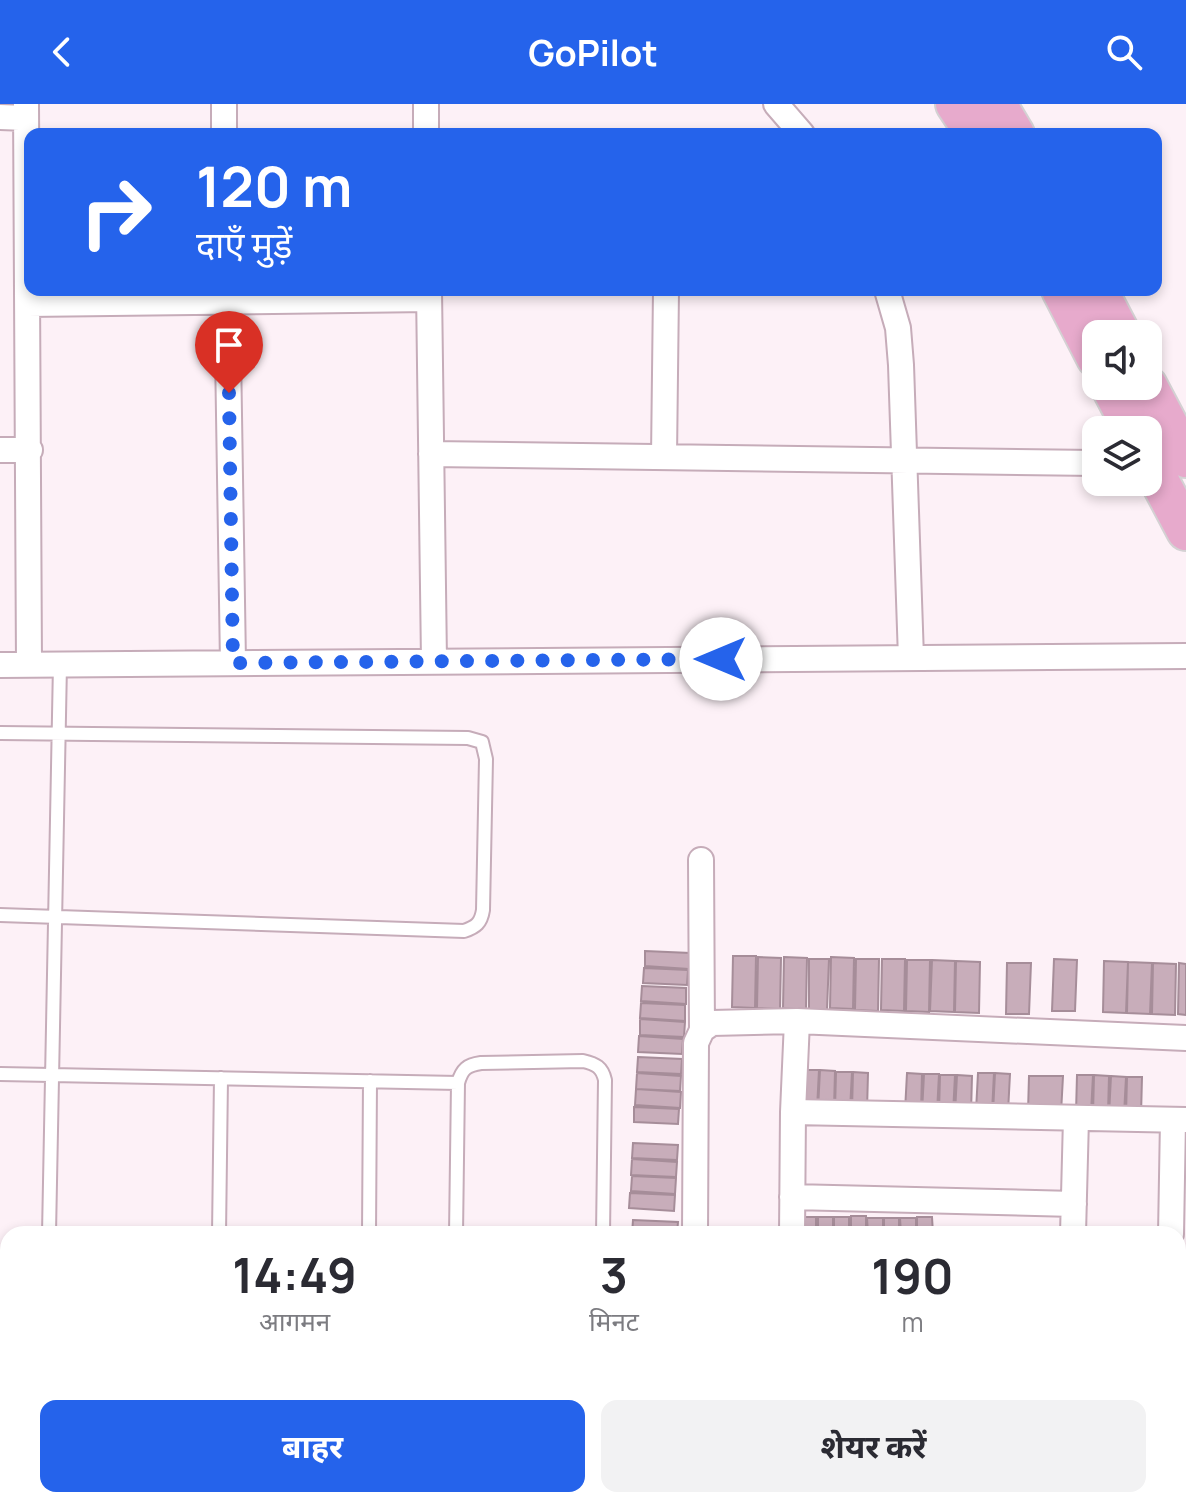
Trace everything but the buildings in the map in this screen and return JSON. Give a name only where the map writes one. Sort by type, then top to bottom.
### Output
[{"type":"main road","points":[[955,104],[971,128]]},
{"type":"main road","points":[[997,104],[1011,128]]},
{"type":"main road","points":[[1064,296],[1082,331]]},
{"type":"main road","points":[[1101,296],[1114,320]]},
{"type":"main road","points":[[1162,471],[1186,531]]},
{"type":"street","points":[[224,104],[224,128]]},
{"type":"street","points":[[426,104],[426,128]]},
{"type":"street","points":[[776,104],[797,128]]},
{"type":"street","points":[[0,117],[26,111]]},
{"type":"street","points":[[28,296],[29,664]]},
{"type":"street","points":[[28,304],[227,296],[233,663]]},
{"type":"street","points":[[429,296],[434,661]]},
{"type":"street","points":[[664,457],[666,296]]},
{"type":"street","points":[[889,296],[898,328],[911,658]]},
{"type":"street","points":[[0,450],[30,450]]},
{"type":"street","points":[[431,454],[1082,463]]},
{"type":"street","points":[[0,665],[1186,656]]},
{"type":"street","points":[[695,1226],[696,1043],[702,1030],[701,860]]},
{"type":"street","points":[[702,1030],[712,1023],[726,1021],[797,1021],[1186,1038]]},
{"type":"street","points":[[792,1226],[797,1021]]},
{"type":"street","points":[[793,1112],[1180,1120],[1172,1226]]},
{"type":"street","points":[[1073,1226],[1076,1118]]},
{"type":"street","points":[[792,1197],[1074,1204]]},
{"type":"lane","points":[[49,1226],[60,664]]},
{"type":"lane","points":[[0,733],[468,738],[482,742],[486,759],[483,910],[482,920],[475,928],[464,931],[0,915]]},
{"type":"lane","points":[[456,1226],[458,1083],[461,1073],[469,1065],[481,1063],[583,1061],[596,1064],[603,1071],[605,1080],[603,1226]]},
{"type":"lane","points":[[0,1074],[458,1083]]},
{"type":"lane","points":[[219,1226],[221,1078]]},
{"type":"lane","points":[[369,1226],[370,1081]]},
{"type":"route","points":[[229,393],[233,663],[721,659]]}]
